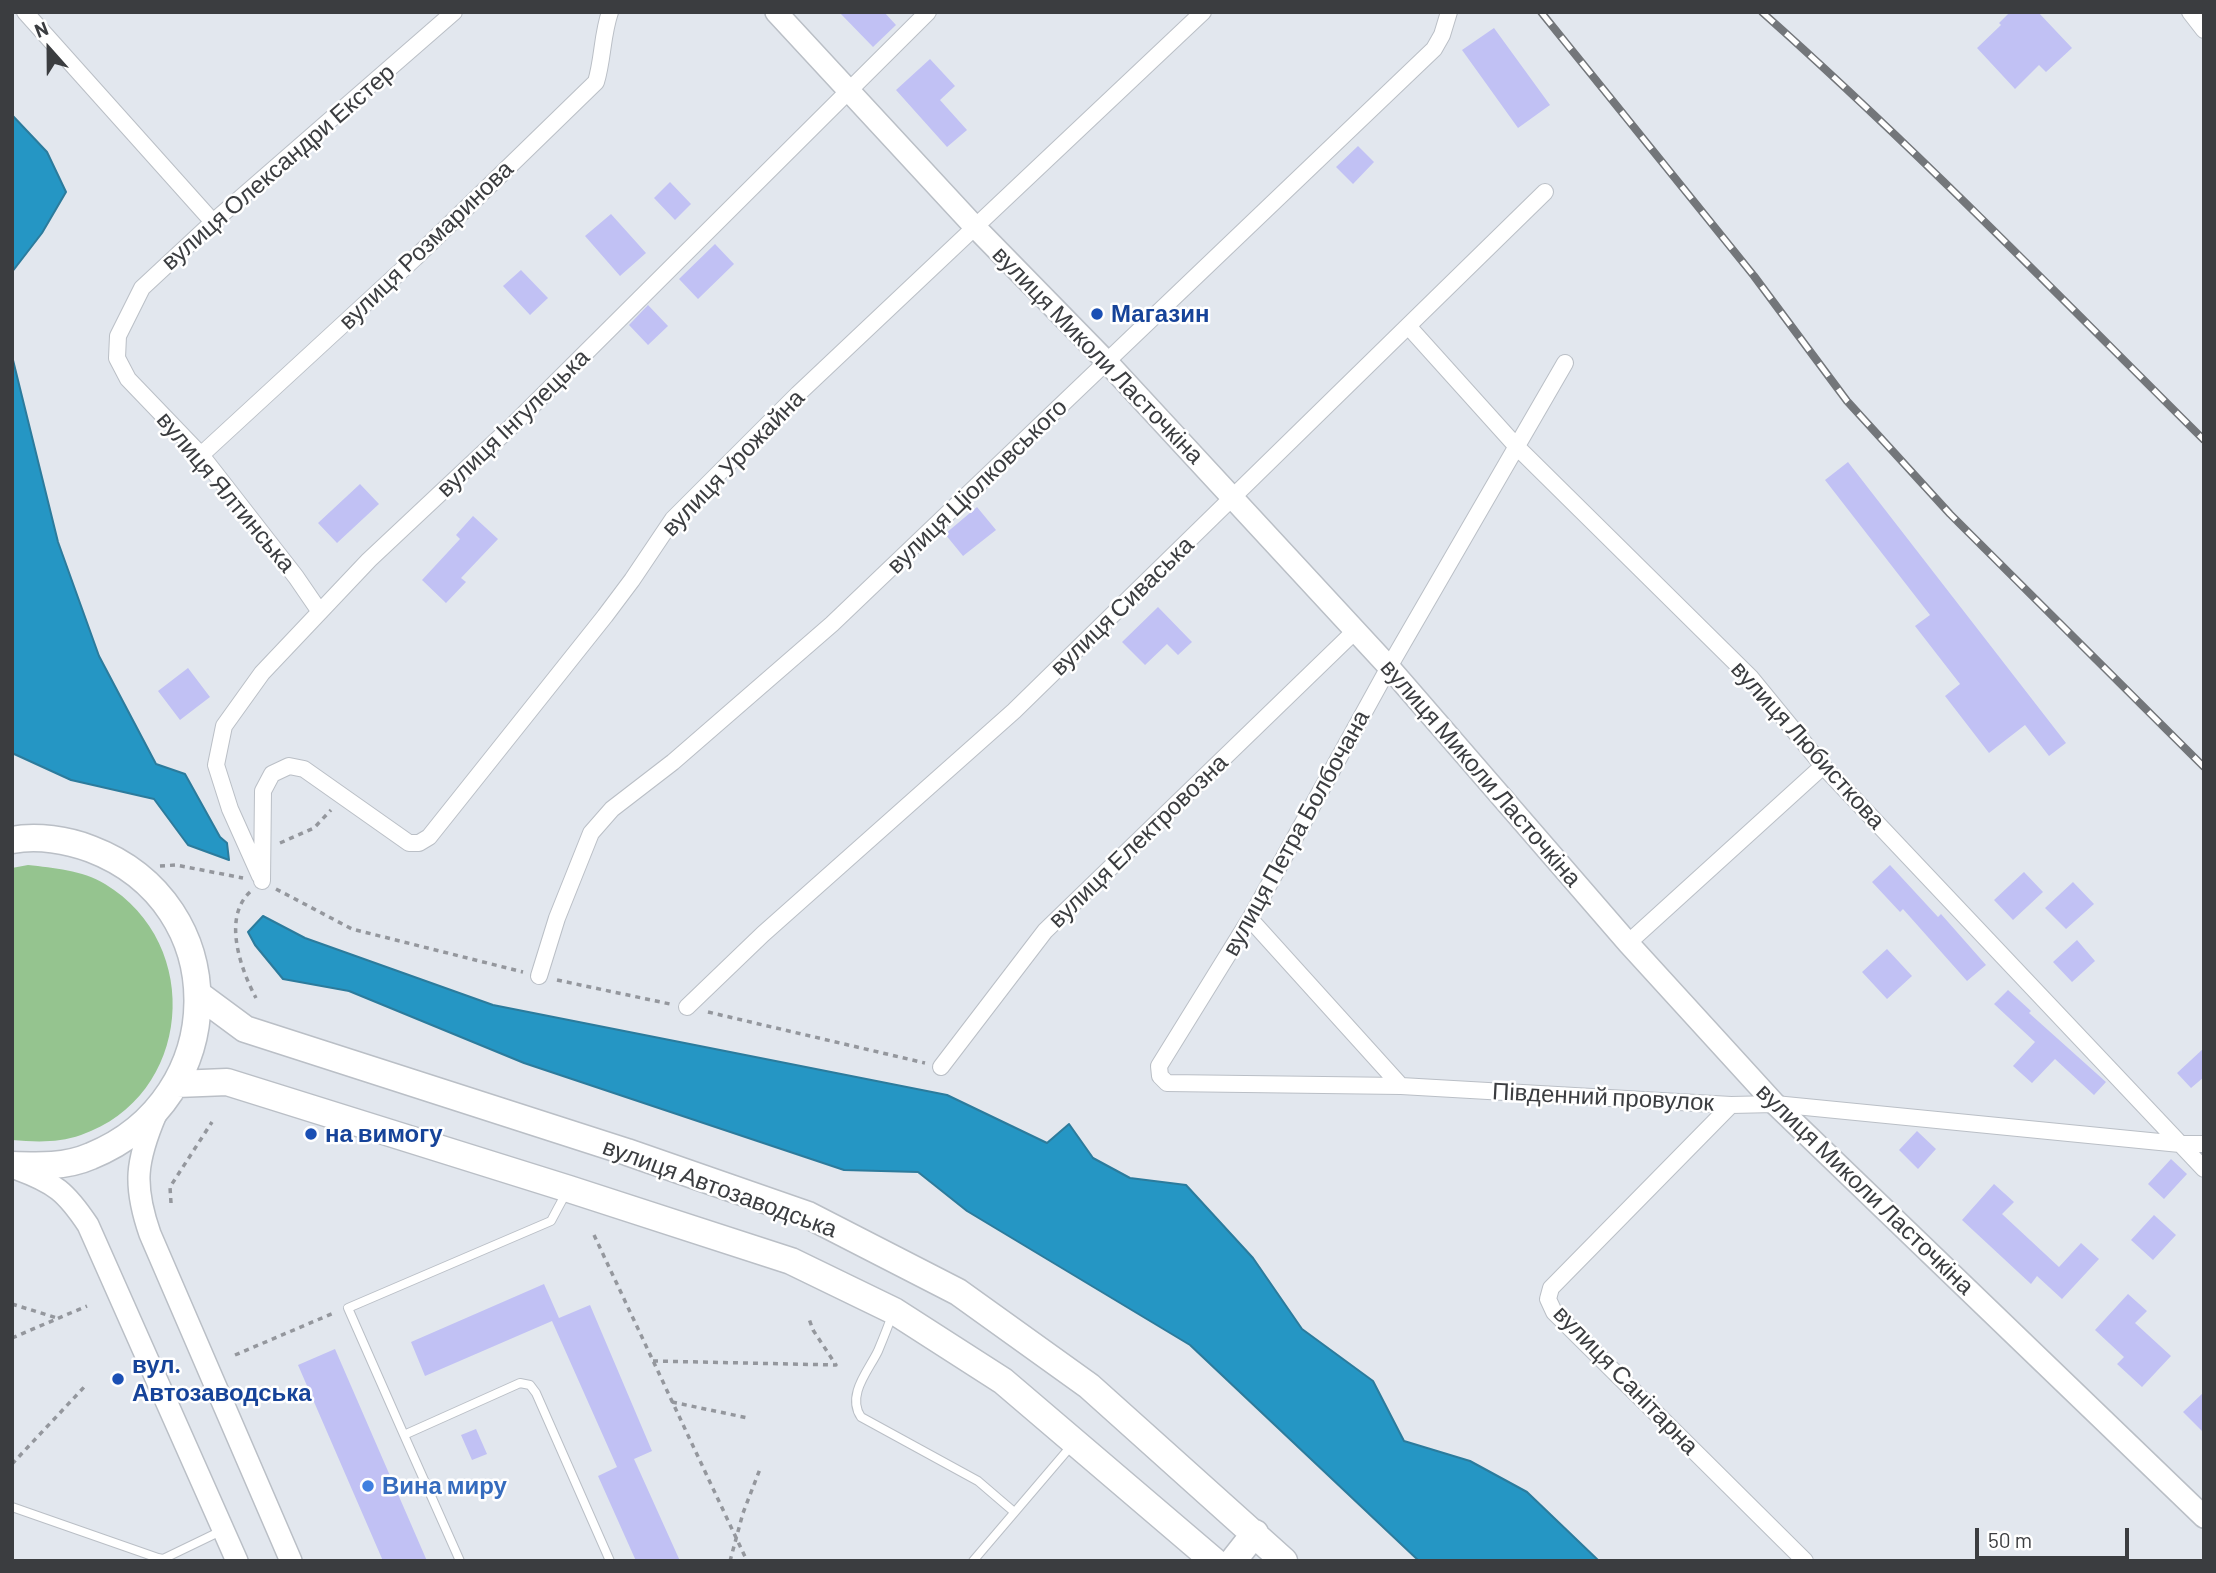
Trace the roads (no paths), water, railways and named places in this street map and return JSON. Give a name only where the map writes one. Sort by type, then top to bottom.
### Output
[{"type":"main road","points":[[12,840],[56,839],[82,845],[128,867],[157,893],[179,923],[193,958],[199,995],[190,1056],[177,1084],[157,1112],[126,1139],[89,1157],[49,1166],[12,1166]]},
{"type":"main road","name":"вулиця Автозаводська","points":[[199,995],[245,1029],[627,1152],[808,1215],[958,1292],[1089,1386],[1284,1561]]},
{"type":"main road","name":"вулиця Автозаводська","points":[[177,1084],[227,1082],[791,1261],[894,1311],[1003,1381],[1214,1561]]},
{"type":"main road","points":[[1233,1561],[1255,1533]]},
{"type":"street","name":"вулиця Олександри Екстер","points":[[118,336],[142,288],[213,222],[454,12]]},
{"type":"street","name":"вулиця Розмаринова","points":[[201,455],[415,258],[596,82],[603,60],[604,30],[610,12]]},
{"type":"street","name":"вулиця Миколи Ласточкіна","points":[[776,12],[975,227],[1106,361],[1389,667],[1628,943],[1775,1104],[2204,1517]]},
{"type":"street","name":"вулиця Інгулецька","points":[[262,881],[230,809],[216,765],[224,726],[262,673],[369,560],[514,424],[928,12]]},
{"type":"street","name":"вулиця Урожайна","points":[[262,881],[262,791],[272,774],[289,766],[304,769],[408,843],[419,843],[429,837],[605,616],[673,519],[798,394],[1203,12]]},
{"type":"street","name":"вулиця Ціолковського","points":[[539,976],[557,918],[591,833],[612,810],[673,762],[832,624],[1027,439],[1434,49],[1449,12]]},
{"type":"street","points":[[2190,12],[2204,30]]},
{"type":"street","points":[[29,14],[213,222]]},
{"type":"street","name":"вулиця Сиваська","points":[[687,1007],[763,934],[1014,710],[1545,191]]},
{"type":"street","name":"вулиця Любисткова","points":[[1408,326],[1517,447],[1751,678],[1823,766],[2204,1169]]},
{"type":"street","name":"вулиця Ялтинська","points":[[118,336],[117,358],[128,379],[201,455],[320,612]]},
{"type":"street","name":"вулиця Петра Болбочана","points":[[1167,1083],[1160,1076],[1159,1066],[1250,919],[1389,667],[1565,363]]},
{"type":"street","name":"вулиця Електровозна","points":[[941,1067],[1045,931],[1355,631]]},
{"type":"street","points":[[1628,943],[1823,766]]},
{"type":"street","points":[[1250,919],[1401,1086]]},
{"type":"street","name":"Південний провулок","points":[[1167,1083],[1401,1086],[1731,1105],[1775,1104],[2204,1144]]},
{"type":"street","name":"вулиця Санітарна","points":[[1731,1105],[1551,1288],[1548,1299],[1554,1312],[1805,1561]]},
{"type":"street","points":[[157,1112],[142,1148],[138,1170],[140,1205],[150,1234],[291,1561]]},
{"type":"street","points":[[12,1166],[45,1179],[71,1198],[88,1225],[237,1561]]},
{"type":"lane","points":[[460,1561],[348,1308],[551,1221],[569,1189]]},
{"type":"lane","points":[[894,1311],[878,1351],[859,1385],[856,1410],[861,1416],[978,1481],[1013,1511]]},
{"type":"lane","points":[[404,1435],[520,1383],[530,1385],[536,1393],[610,1561]]},
{"type":"lane","points":[[973,1561],[1013,1511],[1074,1443]]},
{"type":"lane","points":[[12,1507],[157,1559],[163,1559],[223,1530]]},
{"type":"water","points":[[12,115],[47,152],[66,192],[42,233],[12,272]]},
{"type":"water","points":[[12,356],[58,542],[99,656],[156,764],[185,774],[220,837],[227,843],[229,860],[188,845],[154,799],[71,780],[12,753]]},
{"type":"water","points":[[263,916],[305,938],[493,1005],[947,1095],[1047,1143],[1069,1124],[1093,1158],[1130,1178],[1186,1185],[1253,1258],[1302,1329],[1373,1381],[1404,1441],[1470,1461],[1527,1492],[1599,1561],[1419,1561],[1190,1345],[967,1211],[918,1172],[844,1170],[524,1063],[349,991],[283,979],[255,945],[248,932]]},
{"type":"railway","points":[[1541,12],[1754,276],[1847,401],[1950,514],[2204,767]]},
{"type":"railway","points":[[1762,12],[1931,169],[2204,440]]},
{"type":"place","name":"Магазин","points":[[1097,314]]},
{"type":"place","name":"на вимогу","points":[[311,1134]]},
{"type":"place","name":"вул. Автозаводська","points":[[118,1379]]},
{"type":"place","name":"Вина миру","points":[[368,1486]]}]
